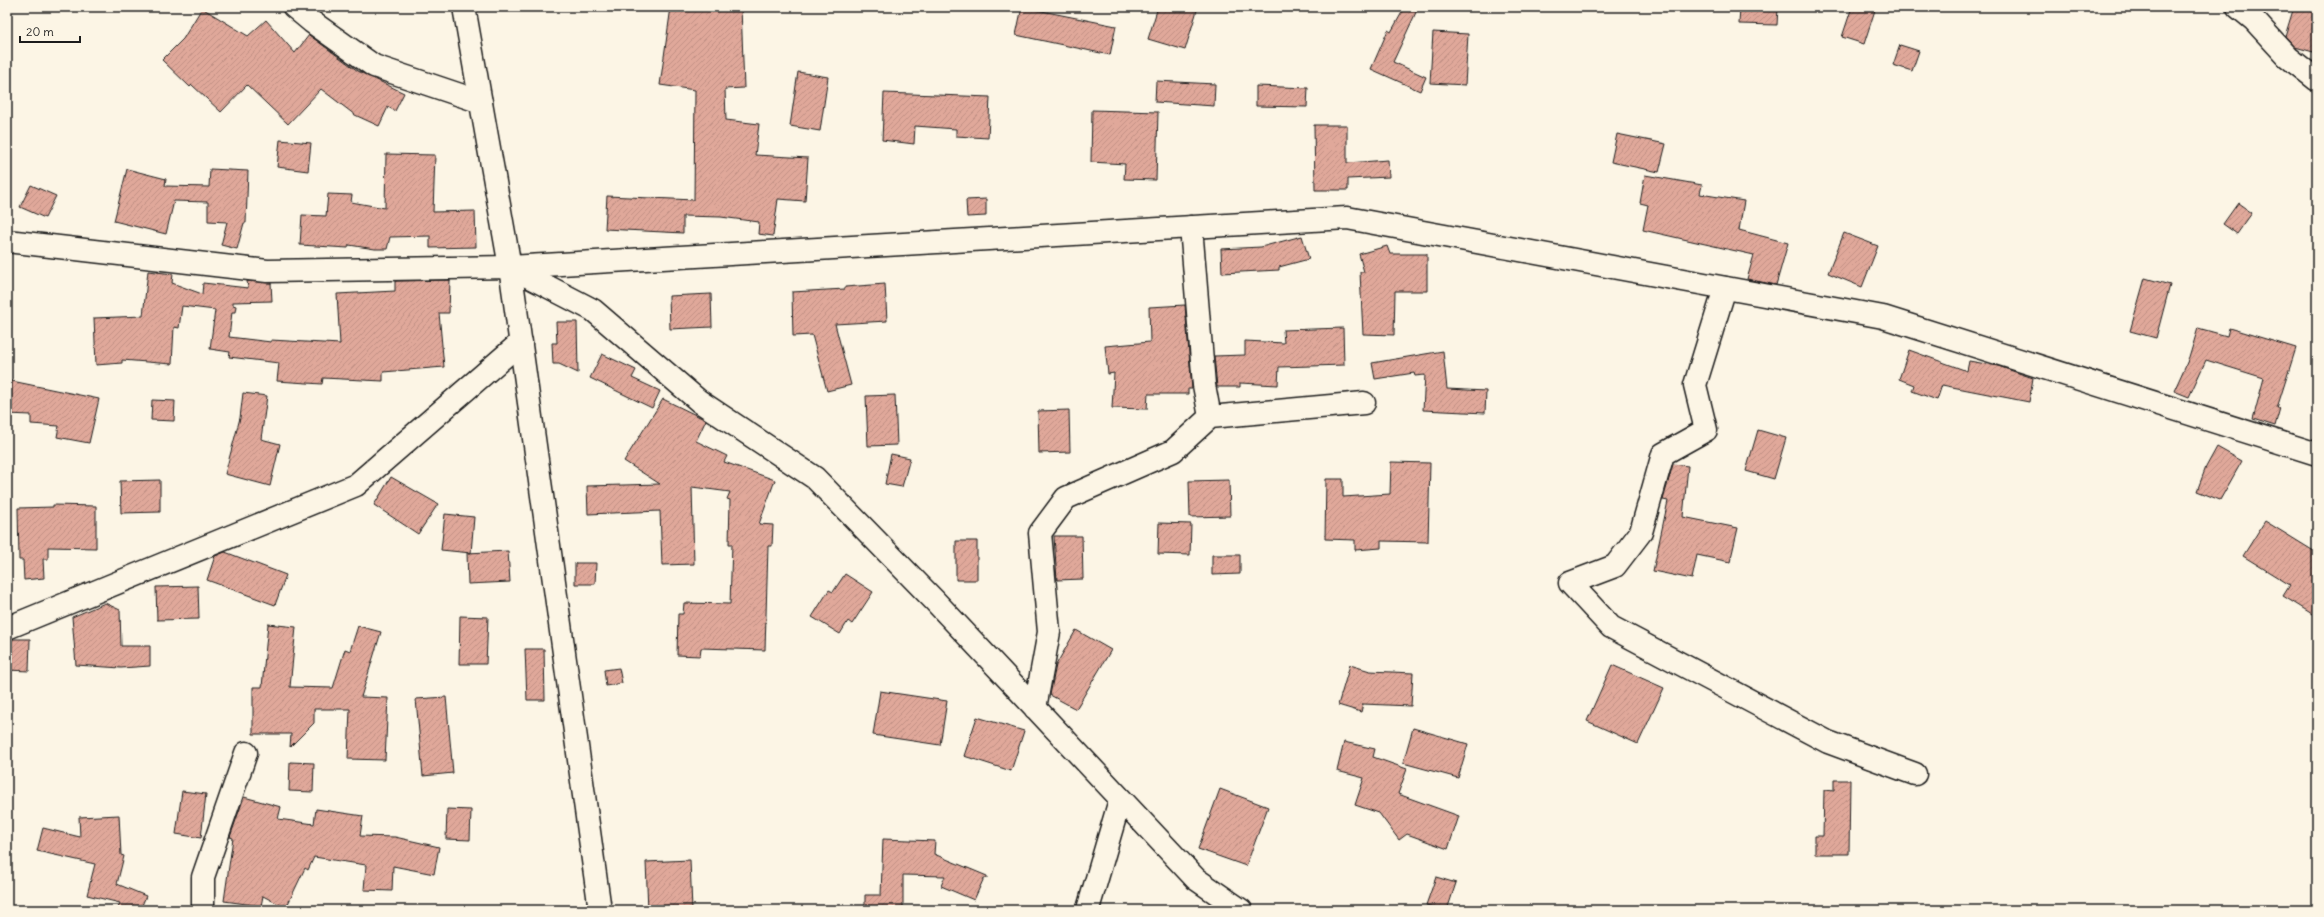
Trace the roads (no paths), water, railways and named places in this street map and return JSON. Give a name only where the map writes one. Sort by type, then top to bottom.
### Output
[{"type":"street","points":[[294,7],[312,22],[374,66],[481,102]]},
{"type":"street","points":[[464,7],[510,267],[600,910]]},
{"type":"street","points":[[2238,7],[2254,20],[2288,57],[2317,80]]},
{"type":"street","points":[[7,241],[267,271],[510,267],[1347,218],[1883,317],[2317,454]]},
{"type":"street","points":[[1191,227],[1204,385],[1210,417]]},
{"type":"street","points":[[510,267],[593,310],[699,401],[815,478],[934,600],[1120,800],[1196,879],[1241,910]]},
{"type":"street","points":[[1725,288],[1695,385],[1706,430],[1663,454],[1641,532],[1615,566],[1570,583],[1611,627],[1828,742],[1915,774]]},
{"type":"street","points":[[7,628],[356,484],[521,342]]},
{"type":"street","points":[[1035,708],[1049,632],[1040,533],[1066,498],[1173,451],[1210,417],[1364,403]]},
{"type":"street","points":[[203,910],[203,877],[246,753]]},
{"type":"street","points":[[1088,909],[1120,800]]}]
